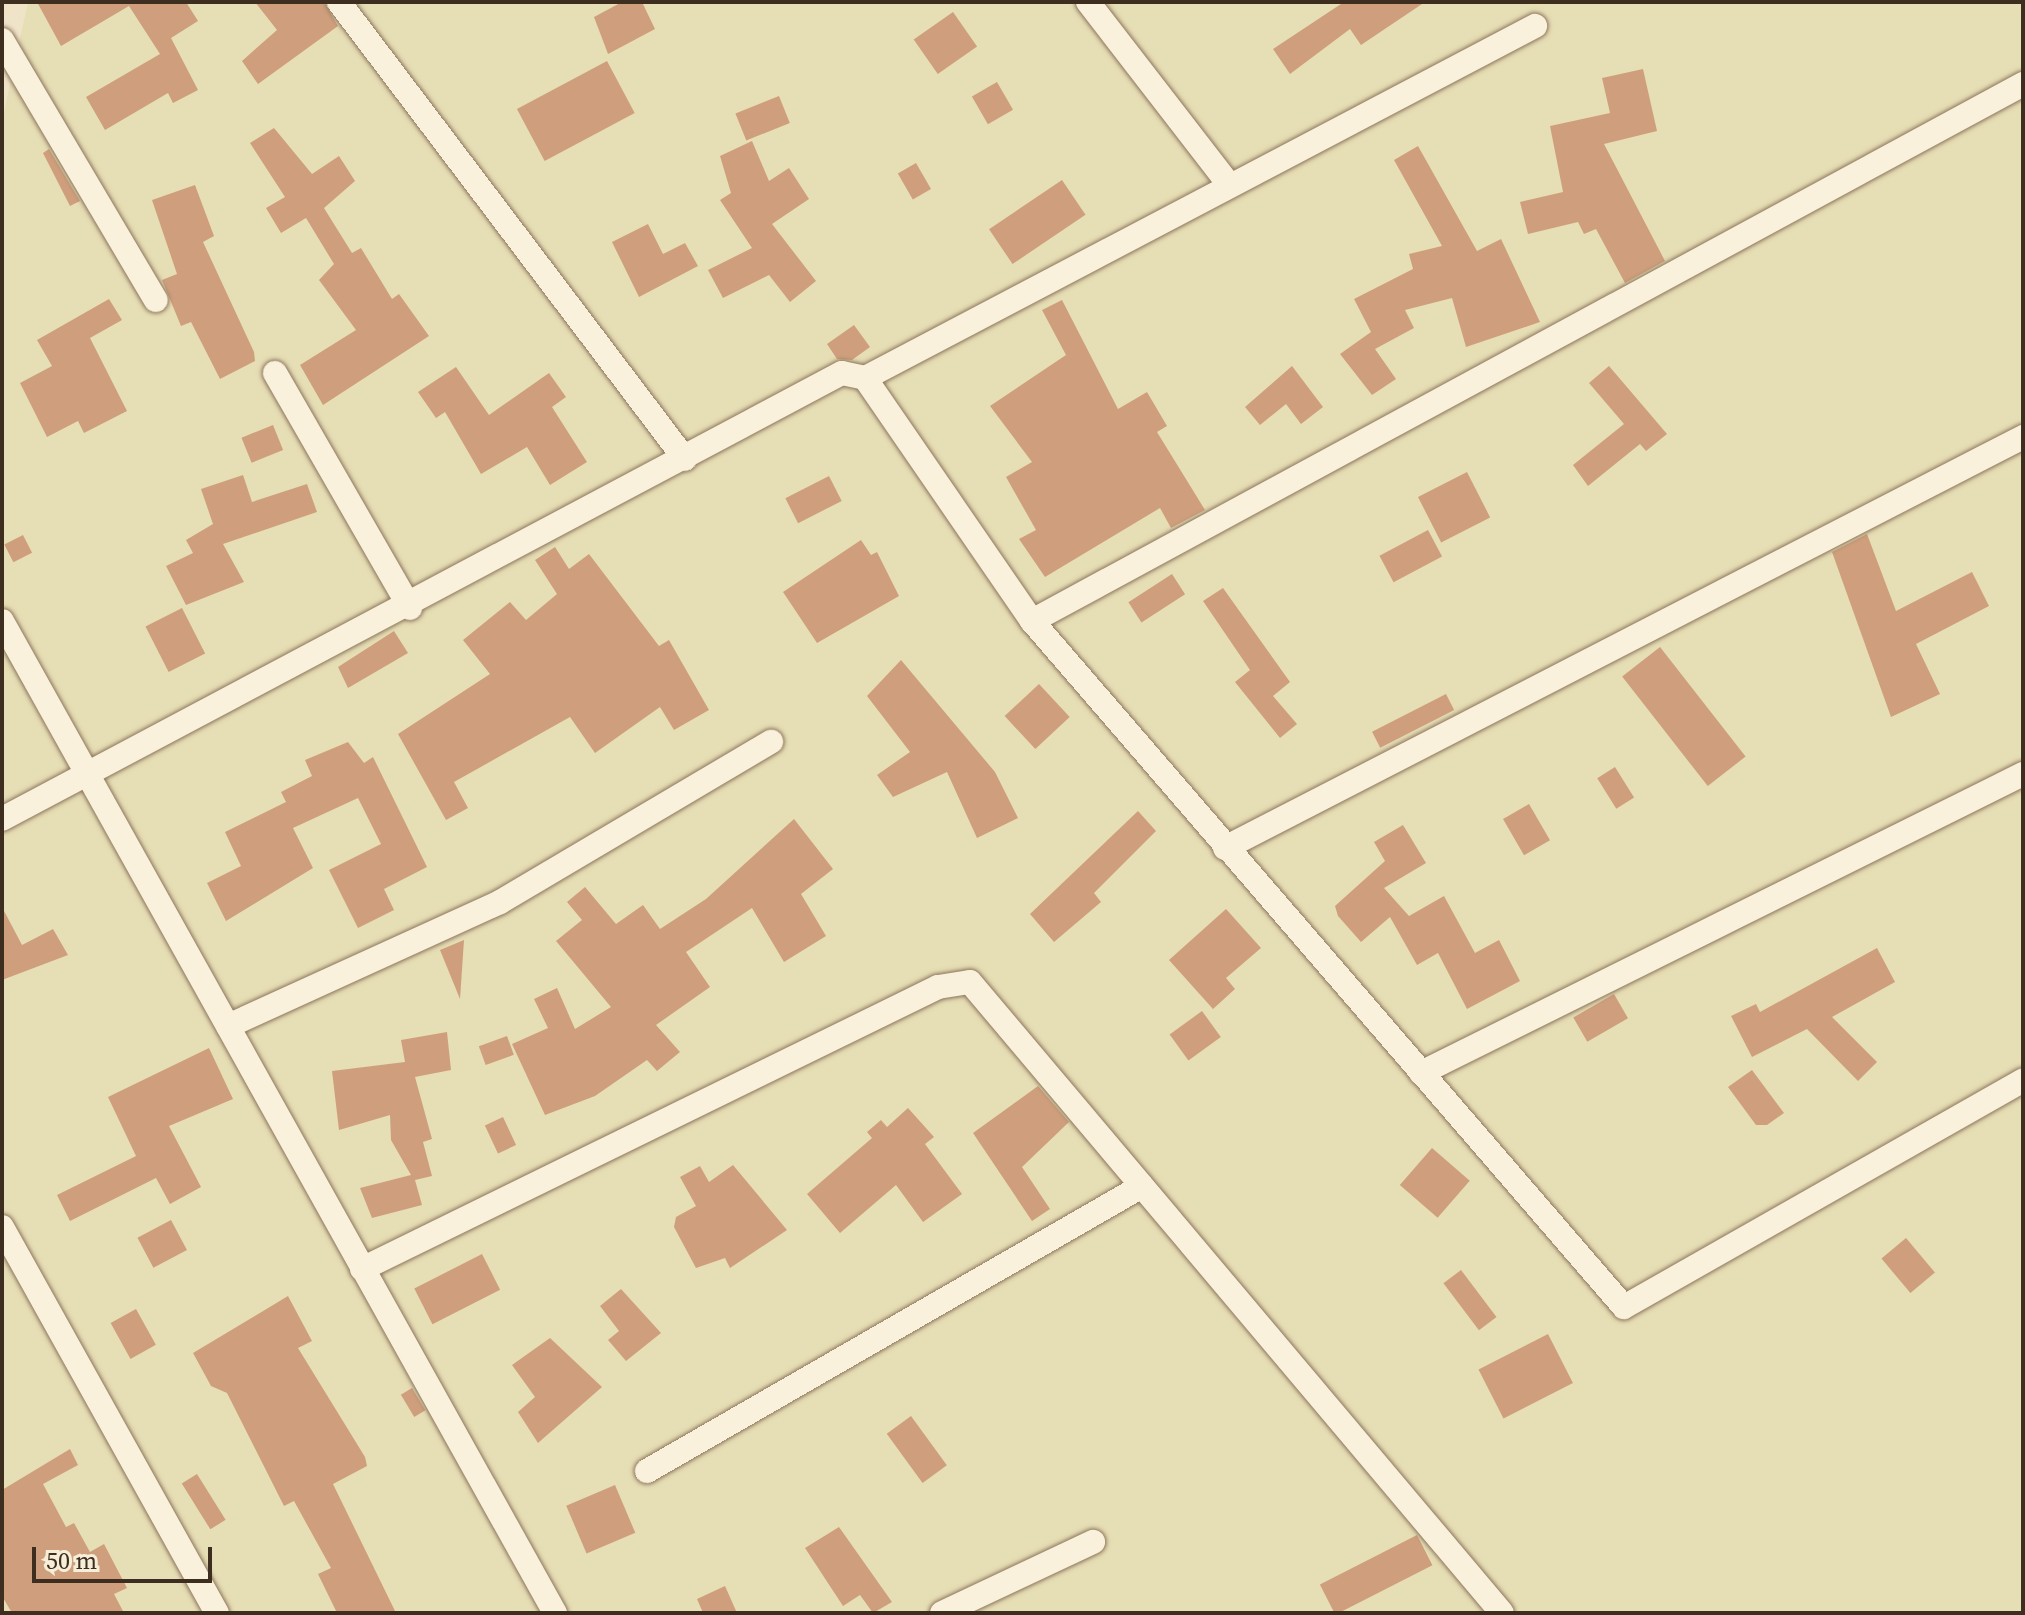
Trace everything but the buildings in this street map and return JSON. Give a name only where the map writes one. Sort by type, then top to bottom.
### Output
[{"type":"street","points":[[339,2],[685,459]]},
{"type":"street","points":[[1088,2],[1230,186]]},
{"type":"street","points":[[2,819],[410,608],[842,373],[865,378],[1535,26]]},
{"type":"street","points":[[2,40],[156,300]]},
{"type":"street","points":[[1032,621],[2023,84]]},
{"type":"street","points":[[275,373],[410,608]]},
{"type":"street","points":[[865,378],[1032,621],[1624,1307],[2023,1080]]},
{"type":"street","points":[[1225,848],[2023,437]]},
{"type":"street","points":[[2,621],[555,1613]]},
{"type":"street","points":[[228,1026],[500,902],[771,742]]},
{"type":"street","points":[[1421,1073],[2023,774]]},
{"type":"street","points":[[362,1269],[953,982],[970,982],[1502,1613]]},
{"type":"street","points":[[647,1471],[1142,1186]]},
{"type":"street","points":[[2,1227],[217,1613]]},
{"type":"street","points":[[942,1613],[1093,1542]]},
{"type":"shaded area","points":[[28,2],[2023,2],[2023,1613],[2,1613],[2,121]]}]
